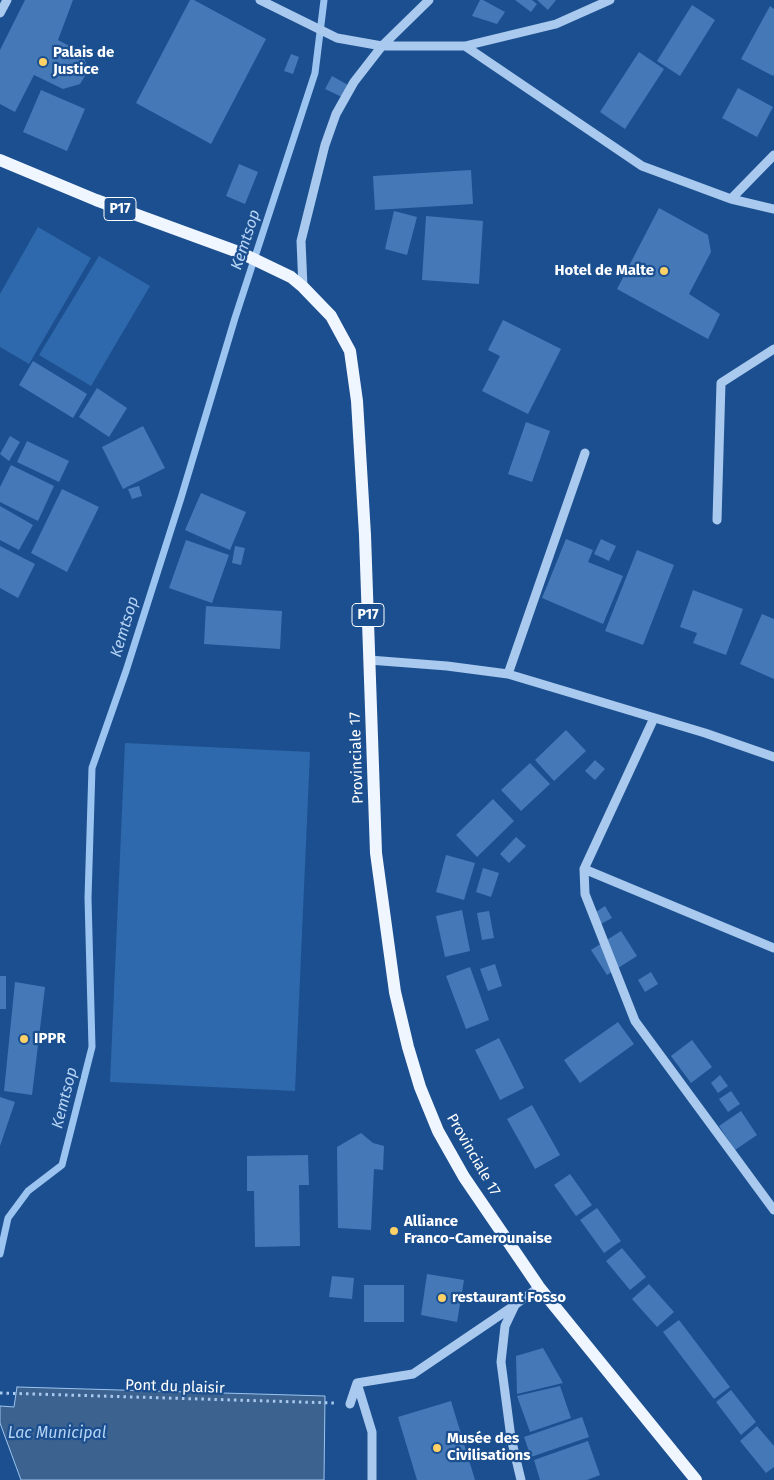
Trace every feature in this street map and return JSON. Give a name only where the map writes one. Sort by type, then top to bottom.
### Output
[{"type":"main road","name":"Provinciale 17","points":[[0,160],[96,200],[241,253],[291,278],[303,287],[331,316],[350,351],[358,410],[365,535],[376,853],[395,992],[408,1047],[420,1086],[438,1131],[464,1176],[539,1287],[696,1480]]},
{"type":"street","points":[[0,13],[7,0]]},
{"type":"street","points":[[260,0],[337,38],[382,46],[465,46],[556,24],[610,0]]},
{"type":"street","points":[[303,287],[302,241],[325,145],[336,114],[354,82],[382,46],[429,0]]},
{"type":"street","points":[[465,46],[642,166],[731,199],[774,210]]},
{"type":"street","points":[[731,199],[774,155]]},
{"type":"street","points":[[717,520],[721,383],[774,349]]},
{"type":"street","points":[[508,674],[585,453]]},
{"type":"street","points":[[370,660],[447,666],[508,674],[705,733],[774,757]]},
{"type":"street","points":[[654,718],[584,869],[584,894],[636,1021],[774,1210]]},
{"type":"street","points":[[584,869],[774,948]]},
{"type":"street","points":[[357,1382],[413,1374],[539,1287]]},
{"type":"street","points":[[515,1305],[505,1326],[502,1362],[511,1438],[521,1480]]},
{"type":"street","points":[[350,1404],[357,1382]]},
{"type":"street","points":[[357,1382],[372,1432],[372,1480]]},
{"type":"path","name":"Pont du plaisir","points":[[0,1393],[350,1404]]},
{"type":"shaded area","points":[[38,227],[91,258],[29,364],[0,347],[0,294]]},
{"type":"shaded area","points":[[99,256],[150,286],[91,386],[39,355]]},
{"type":"shaded area","points":[[125,743],[310,752],[295,1091],[110,1082]]},
{"type":"water","name":"Lac Municipal","points":[[17,1387],[325,1396],[324,1480],[21,1480],[0,1423],[0,1406],[14,1407]]},
{"type":"building","name":"Palais de Justice","points":[[25,0],[73,0],[58,40],[83,53],[88,71],[80,84],[63,89],[34,75],[15,112],[0,104],[0,50]]},
{"type":"building","points":[[190,0],[194,0],[266,39],[211,144],[136,103]]},
{"type":"building","points":[[480,0],[505,12],[497,24],[472,16]]},
{"type":"building","points":[[515,0],[532,0],[537,4],[531,12]]},
{"type":"building","points":[[537,0],[556,0],[548,10]]},
{"type":"building","points":[[692,5],[715,20],[680,76],[657,61]]},
{"type":"building","points":[[770,6],[774,9],[773,76],[741,59]]},
{"type":"building","points":[[639,52],[664,69],[625,129],[600,112]]},
{"type":"building","points":[[291,54],[299,57],[293,74],[284,71]]},
{"type":"building","points":[[332,76],[348,85],[342,97],[325,89]]},
{"type":"building","points":[[738,88],[773,107],[757,137],[722,118]]},
{"type":"building","points":[[41,90],[85,109],[67,151],[23,132]]},
{"type":"building","points":[[239,164],[258,172],[245,204],[226,196]]},
{"type":"building","points":[[471,170],[473,204],[375,210],[373,176]]},
{"type":"building","name":"Hotel de Malte","points":[[659,208],[708,235],[711,252],[689,294],[720,314],[708,339],[617,289]]},
{"type":"building","points":[[394,211],[417,217],[407,255],[385,249]]},
{"type":"building","points":[[426,216],[483,221],[479,284],[422,280]]},
{"type":"building","points":[[503,320],[561,349],[528,414],[482,391],[500,356],[488,350]]},
{"type":"building","points":[[33,361],[87,394],[73,418],[19,385]]},
{"type":"building","points":[[97,388],[127,408],[109,437],[79,417]]},
{"type":"building","points":[[526,422],[550,431],[532,482],[508,474]]},
{"type":"building","points":[[143,426],[165,468],[123,489],[102,447]]},
{"type":"building","points":[[10,436],[20,442],[9,461],[0,454]]},
{"type":"building","points":[[27,441],[69,461],[59,482],[17,462]]},
{"type":"building","points":[[11,465],[54,486],[38,521],[0,502],[0,487]]},
{"type":"building","points":[[139,486],[142,496],[132,499],[128,489]]},
{"type":"building","points":[[62,489],[99,507],[67,572],[31,553]]},
{"type":"building","points":[[201,493],[246,512],[230,550],[185,530]]},
{"type":"building","points":[[0,506],[33,525],[19,550],[0,540]]},
{"type":"building","points":[[566,539],[593,550],[588,562],[623,576],[603,624],[542,598]]},
{"type":"building","points":[[601,539],[616,546],[609,561],[594,554]]},
{"type":"building","points":[[186,540],[229,555],[212,603],[169,588]]},
{"type":"building","points":[[0,546],[35,564],[18,598],[0,588]]},
{"type":"building","points":[[235,546],[245,548],[241,565],[232,563]]},
{"type":"building","points":[[637,550],[674,565],[643,645],[605,631]]},
{"type":"building","points":[[693,590],[743,609],[726,655],[693,643],[697,633],[680,627]]},
{"type":"building","points":[[206,606],[282,611],[280,649],[204,644]]},
{"type":"building","points":[[762,614],[774,619],[774,679],[740,664]]},
{"type":"building","points":[[566,730],[586,751],[554,781],[535,760]]},
{"type":"building","points":[[595,760],[605,769],[595,780],[585,771]]},
{"type":"building","points":[[530,763],[550,784],[521,811],[501,790]]},
{"type":"building","points":[[493,799],[514,821],[477,857],[456,835]]},
{"type":"building","points":[[516,837],[526,846],[509,863],[500,854]]},
{"type":"building","points":[[446,855],[475,863],[464,900],[436,892]]},
{"type":"building","points":[[483,868],[499,873],[491,897],[476,892]]},
{"type":"building","points":[[605,906],[612,918],[599,925],[593,914]]},
{"type":"building","points":[[462,910],[470,951],[445,957],[436,916]]},
{"type":"building","points":[[489,911],[494,938],[482,940],[477,913]]},
{"type":"building","points":[[621,931],[637,956],[607,975],[591,950]]},
{"type":"building","points":[[495,964],[502,986],[488,991],[480,969]]},
{"type":"building","points":[[470,967],[489,1020],[466,1029],[446,976]]},
{"type":"building","points":[[651,972],[658,984],[645,992],[638,980]]},
{"type":"building","name":"IPPR","points":[[0,976],[6,976],[6,1009],[0,1009]]},
{"type":"building","name":"IPPR","points":[[15,982],[45,987],[32,1095],[4,1091]]},
{"type":"building","points":[[618,1022],[634,1044],[580,1083],[564,1060]]},
{"type":"building","points":[[499,1038],[524,1088],[500,1100],[475,1050]]},
{"type":"building","points":[[692,1040],[712,1067],[691,1083],[671,1056]]},
{"type":"building","points":[[720,1075],[728,1086],[718,1093],[711,1083]]},
{"type":"building","points":[[731,1091],[740,1104],[728,1112],[719,1099]]},
{"type":"building","points":[[0,1097],[15,1102],[0,1146]]},
{"type":"building","points":[[532,1105],[560,1155],[535,1169],[507,1119]]},
{"type":"building","points":[[741,1111],[757,1135],[735,1150],[719,1126]]},
{"type":"building","points":[[361,1133],[373,1143],[384,1146],[383,1170],[374,1169],[371,1230],[338,1228],[337,1147]]},
{"type":"building","points":[[308,1155],[309,1185],[299,1185],[300,1246],[255,1247],[254,1191],[247,1191],[247,1156]]},
{"type":"building","points":[[570,1174],[592,1205],[576,1216],[554,1185]]},
{"type":"building","points":[[597,1208],[621,1241],[604,1253],[580,1220]]},
{"type":"building","points":[[622,1248],[646,1277],[630,1290],[606,1261]]},
{"type":"building","name":"restaurant Fosso","points":[[427,1274],[464,1280],[457,1322],[421,1315]]},
{"type":"building","points":[[332,1276],[354,1278],[352,1299],[329,1297]]},
{"type":"building","points":[[649,1284],[674,1312],[657,1327],[632,1299]]},
{"type":"building","points":[[364,1285],[404,1285],[404,1322],[364,1322]]},
{"type":"building","points":[[679,1320],[730,1387],[714,1399],[663,1332]]},
{"type":"building","points":[[543,1348],[563,1383],[517,1394],[516,1356]]},
{"type":"building","points":[[560,1386],[571,1418],[530,1432],[517,1396]]},
{"type":"building","points":[[731,1390],[756,1422],[741,1435],[716,1402]]},
{"type":"building","name":"Musée des Civilisations","points":[[451,1401],[475,1480],[417,1480],[398,1417]]},
{"type":"building","points":[[582,1417],[589,1437],[531,1457],[524,1437]]},
{"type":"building","points":[[757,1426],[774,1446],[774,1467],[766,1473],[740,1441]]},
{"type":"building","points":[[588,1441],[600,1475],[587,1480],[540,1480],[534,1460]]},
{"type":"waterway","name":"Kemtsop","points":[[0,1254],[8,1218],[28,1191],[62,1165],[92,1047],[88,898],[92,768],[126,671],[181,498],[235,318],[315,73],[324,0]]},
{"type":"place","name":"Palais de Justice","points":[[43,62]]},
{"type":"place","name":"Hotel de Malte","points":[[664,271]]},
{"type":"place","name":"IPPR","points":[[24,1039]]},
{"type":"place","name":"Alliance Franco-Camerounaise","points":[[394,1231]]},
{"type":"place","name":"restaurant Fosso","points":[[442,1298]]},
{"type":"place","name":"Musée des Civilisations","points":[[437,1448]]}]
